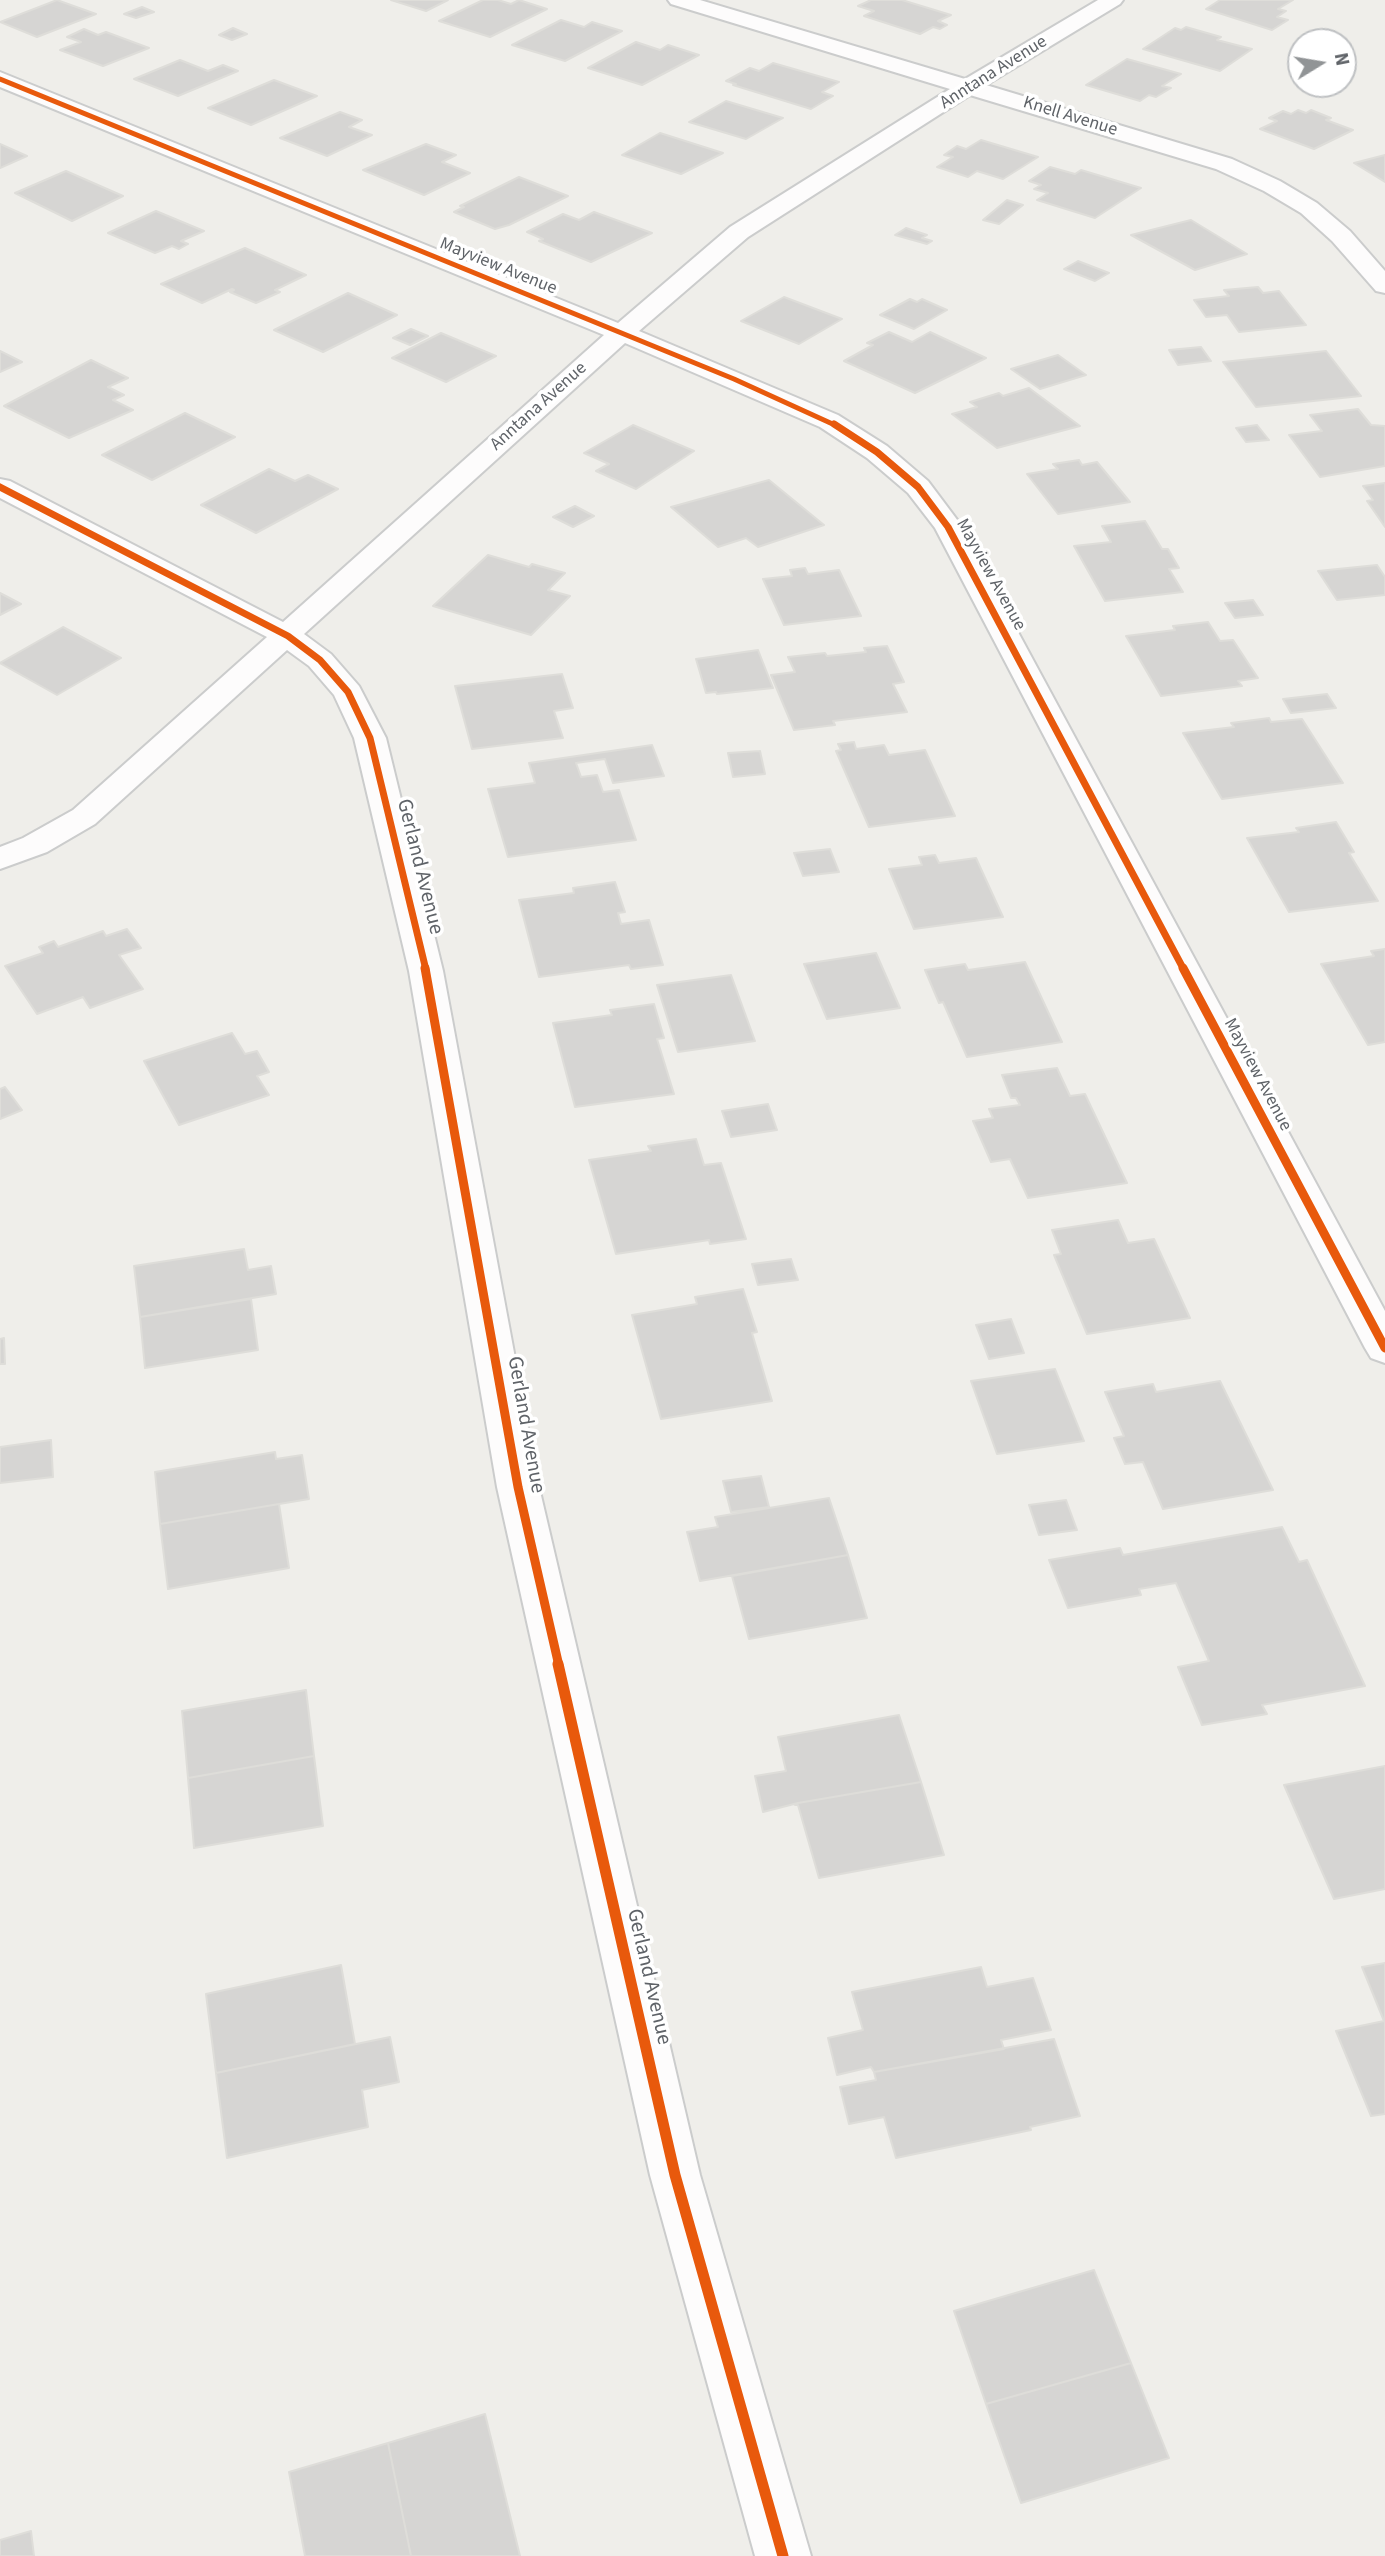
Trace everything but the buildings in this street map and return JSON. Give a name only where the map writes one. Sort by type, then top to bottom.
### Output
[{"type":"street","name":"Knell Avenue","points":[[678,0],[1224,164],[1272,186],[1309,208],[1333,229],[1385,286]]},
{"type":"street","name":"Anntana Avenue","points":[[0,859],[35,845],[84,817],[288,636],[620,334],[739,232],[969,86],[1113,0]]},
{"type":"street","name":"Mayview Avenue","points":[[0,79],[734,379],[829,421],[877,452],[918,488],[948,527],[1385,1348]]},
{"type":"street","name":"Gerland Avenue","points":[[0,487],[288,636],[320,660],[348,692],[370,738],[426,971],[521,1500],[675,2175],[783,2556]]},
{"type":"cycle path","points":[[0,79],[734,379],[829,421],[877,452],[918,487],[948,527],[1385,1348]]},
{"type":"cycle path","points":[[0,487],[288,636],[320,660],[348,692],[370,738],[426,971],[518,1487],[675,2175],[783,2556]]}]
